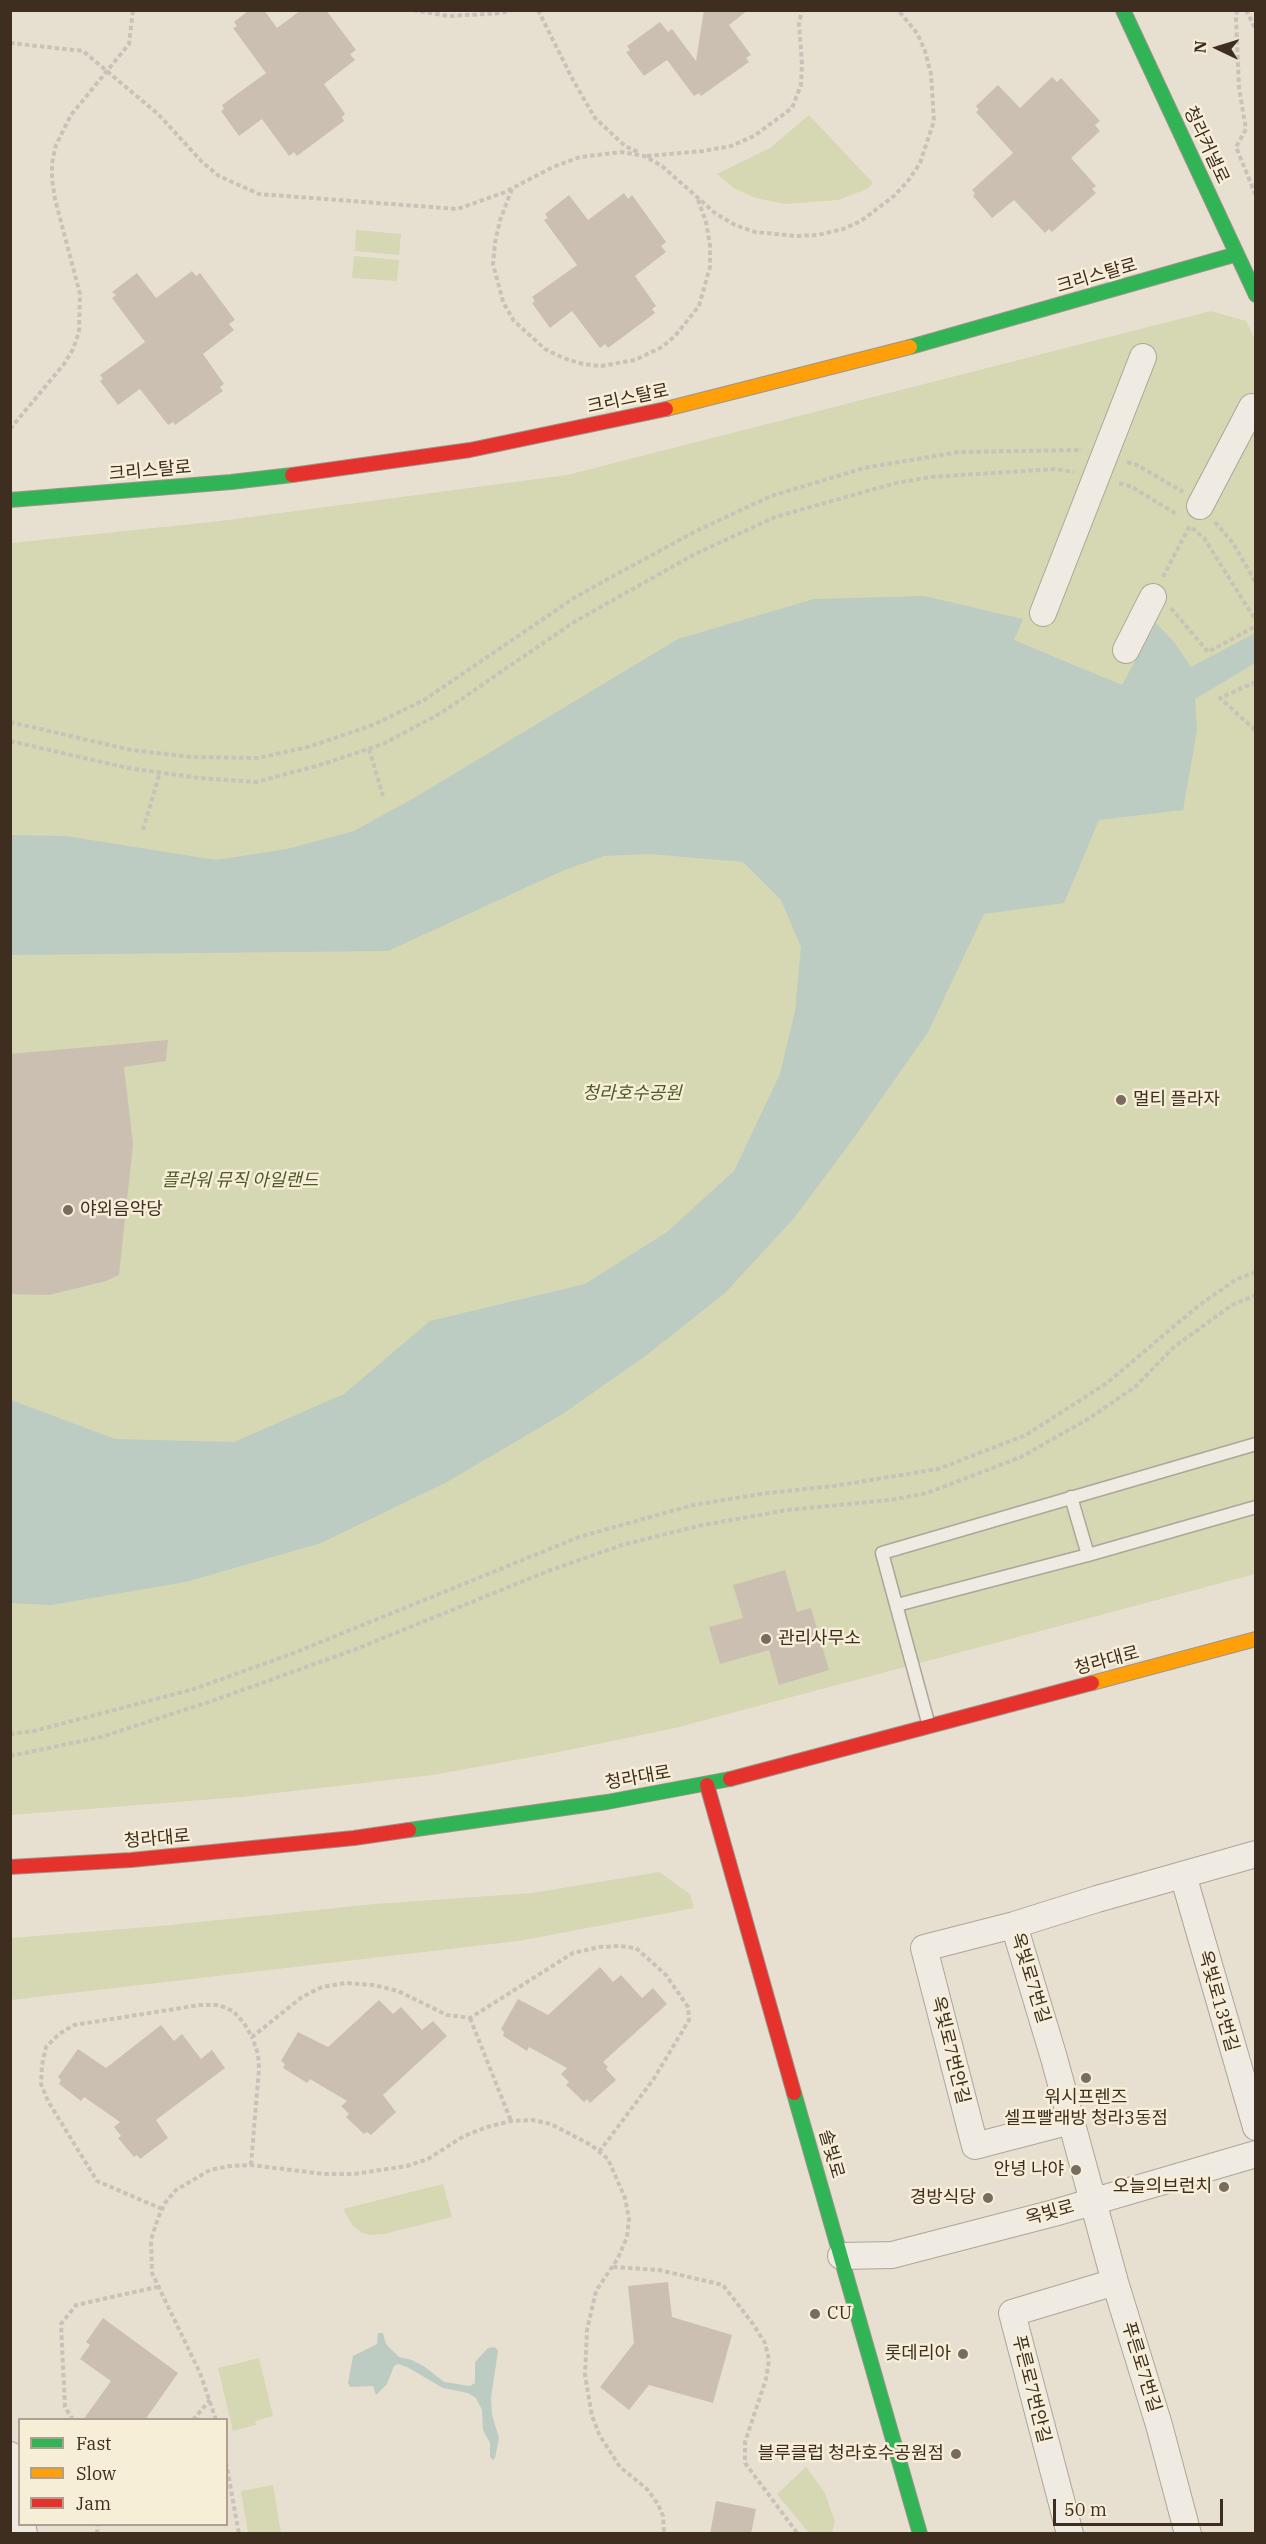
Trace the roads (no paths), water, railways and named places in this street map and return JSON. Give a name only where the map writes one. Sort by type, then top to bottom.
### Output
[{"type":"street","name":"청라커낼로","points":[[1123,10],[1256,295]]},
{"type":"street","name":"크리스탈로","points":[[10,500],[231,482],[470,450],[629,418],[888,353],[1238,254]]},
{"type":"street","points":[[1042,613],[1143,357]]},
{"type":"street","points":[[1195,516],[1252,407]]},
{"type":"street","points":[[1126,650],[1153,597]]},
{"type":"street","name":"청라대로","points":[[10,1867],[131,1860],[354,1838],[607,1802],[707,1785],[1256,1639]]},
{"type":"street","name":"솔빛로","points":[[707,1785],[920,2534]]},
{"type":"street","name":"옥빛로7번길","points":[[1092,2201],[1014,1925],[1256,1854]]},
{"type":"street","name":"옥빛로13번길","points":[[1183,1875],[1256,2127]]},
{"type":"street","name":"옥빛로7번안길","points":[[1014,1925],[924,1948],[975,2146],[1071,2121]]},
{"type":"street","name":"옥빛로","points":[[841,2256],[892,2254],[1092,2201],[1256,2154]]},
{"type":"street","name":"푸른로7번길","points":[[1092,2201],[1159,2425],[1188,2534]]},
{"type":"street","name":"푸른로7번안길","points":[[1070,2534],[1012,2313],[1115,2282]]},
{"type":"street","points":[[10,2455],[18,2498]]},
{"type":"lane","points":[[929,1727],[882,1553],[1256,1444]]},
{"type":"lane","points":[[1071,1497],[1088,1555]]},
{"type":"lane","points":[[897,1605],[1088,1555],[1256,1507]]},
{"type":"place","name":"멀티 플라자","points":[[1121,1100]]},
{"type":"place","name":"야외음악당","points":[[68,1210]]},
{"type":"place","name":"관리사무소","points":[[766,1639]]},
{"type":"place","name":"워시프렌즈 셀프빨래방 청라3동점","points":[[1086,2078]]},
{"type":"place","name":"안녕 나야","points":[[1076,2170]]},
{"type":"place","name":"오늘의브런치","points":[[1224,2187]]},
{"type":"place","name":"경방식당","points":[[988,2198]]},
{"type":"place","name":"CU","points":[[815,2314]]},
{"type":"place","name":"롯데리아","points":[[963,2354]]},
{"type":"place","name":"블루클럽 청라호수공원점","points":[[956,2454]]},
{"type":"park label","name":"청라호수공원","points":[[632,1094]]},
{"type":"park label","name":"플라워 뮤직 아일랜드","points":[[240,1181]]}]
